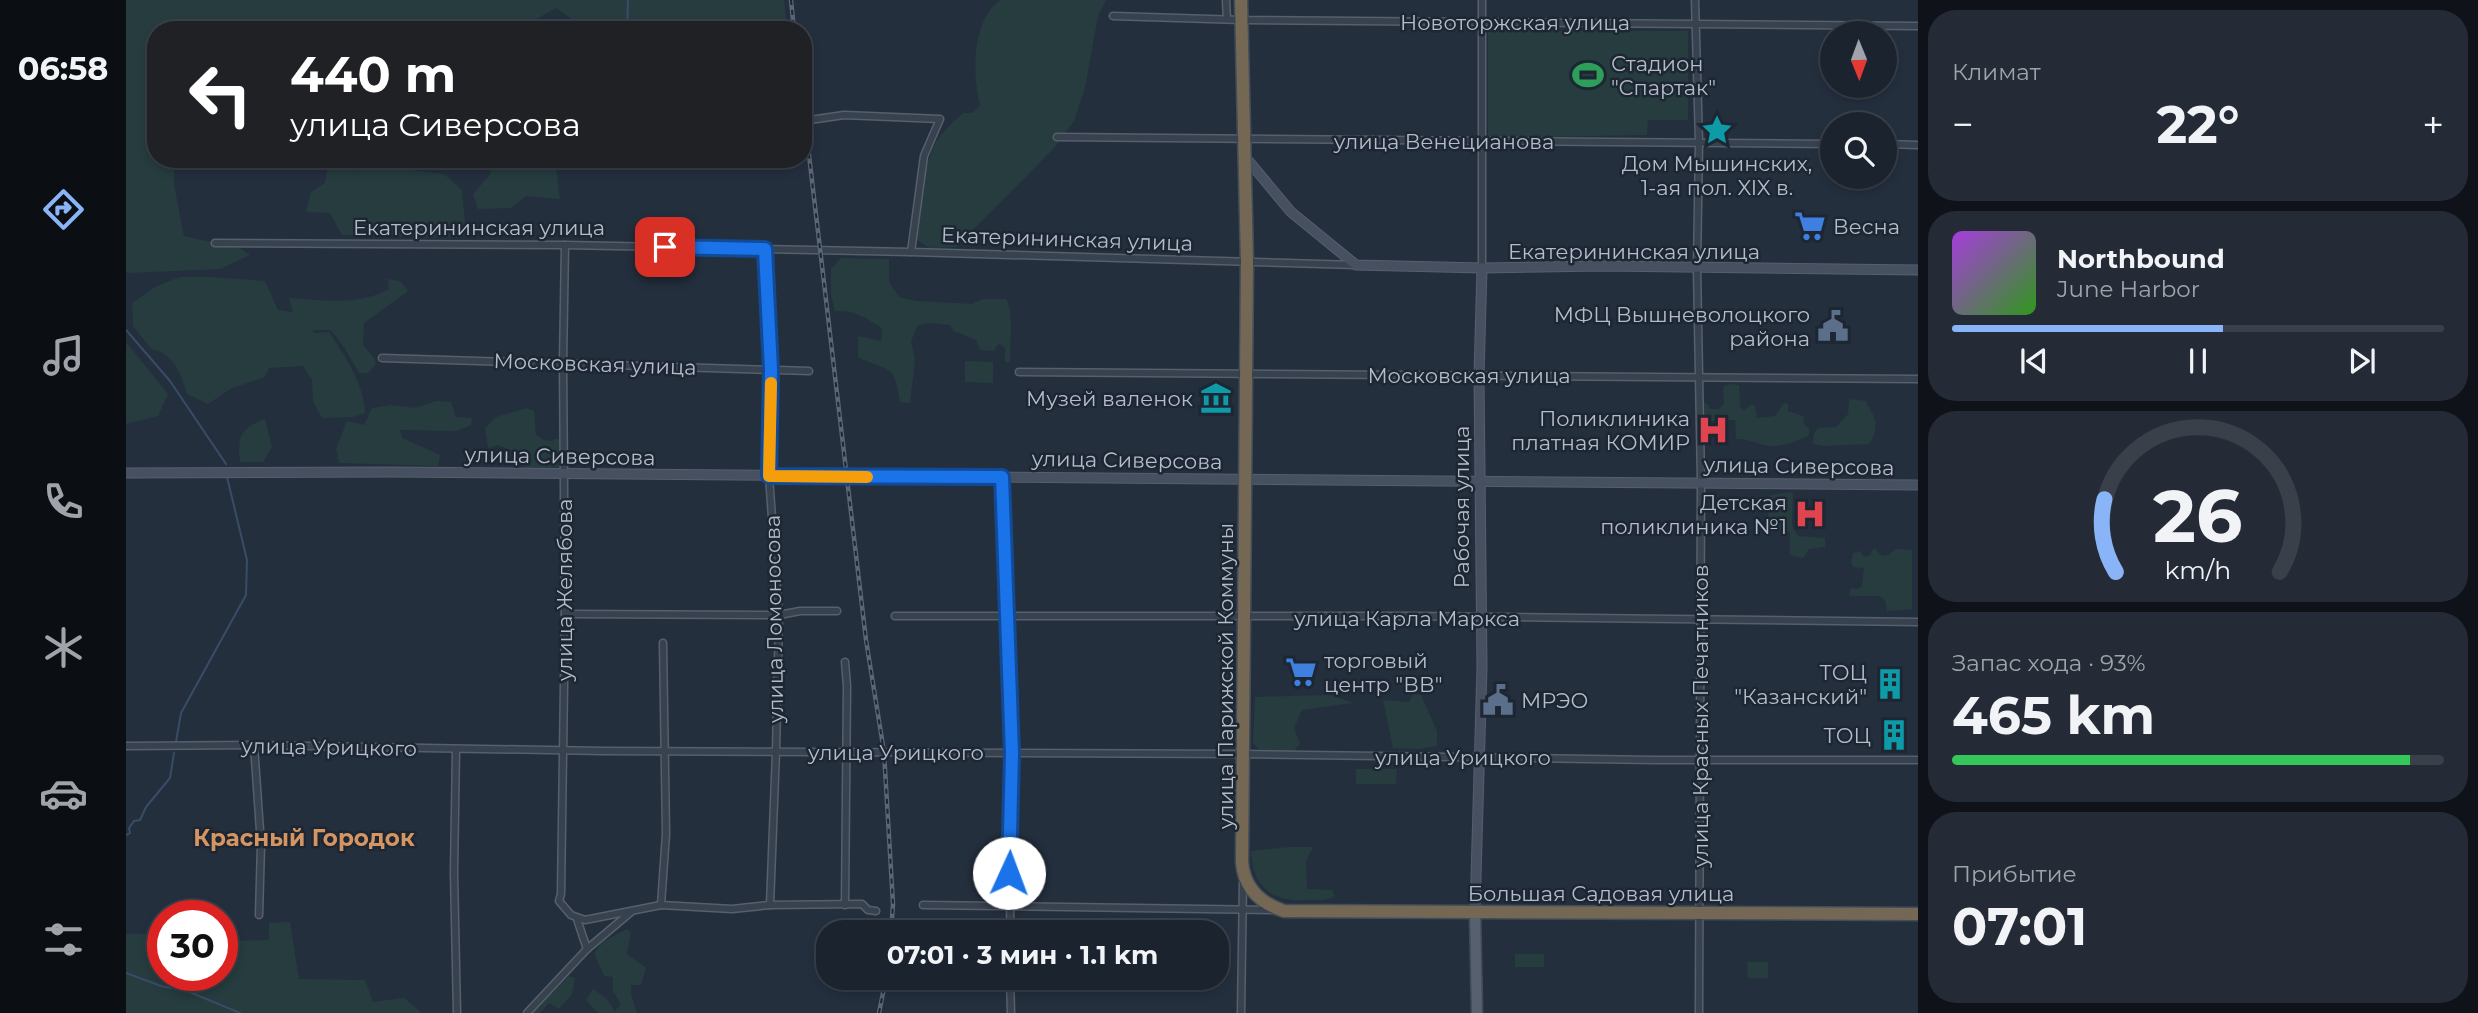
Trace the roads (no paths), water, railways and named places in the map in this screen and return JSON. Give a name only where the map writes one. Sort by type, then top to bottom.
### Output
[{"type":"highway","name":"улица Парижской Коммуны","points":[[1241,0],[1247,262],[1243,872],[1247,884],[1257,897]]},
{"type":"highway","name":"Большая Садовая улица","points":[[1257,897],[1284,911],[1918,915]]},
{"type":"main road","name":"Рабочая улица","points":[[1475,912],[1477,1013]]},
{"type":"street","points":[[1226,0],[1227,19]]},
{"type":"street","name":"Рабочая улица","points":[[1475,912],[1481,618],[1479,375],[1482,268],[1482,0]]},
{"type":"street","name":"улица Красных Печатников","points":[[1695,0],[1699,142],[1697,268],[1701,482],[1699,1013]]},
{"type":"street","name":"Новоторжская улица","points":[[1113,16],[1242,20],[1918,26]]},
{"type":"street","points":[[812,120],[844,115],[940,119],[923,156],[911,252]]},
{"type":"street","name":"улица Венецианова","points":[[1057,137],[1820,144]]},
{"type":"street","points":[[1897,144],[1918,145]]},
{"type":"street","points":[[1246,158],[1291,212],[1356,265]]},
{"type":"street","name":"Екатерининская улица","points":[[215,243],[565,245],[1482,268],[1603,266],[1918,270]]},
{"type":"street","name":"улица Желябова","points":[[565,245],[562,363],[565,614],[559,901],[578,919]]},
{"type":"street","name":"улица Ломоносова","points":[[765,249],[771,370],[769,476],[779,615],[770,905]]},
{"type":"street","name":"Московская улица","points":[[382,358],[809,370]]},
{"type":"street","name":"Московская улица","points":[[1019,372],[1918,379]]},
{"type":"street","name":"улица Сиверсова","points":[[126,473],[564,473],[1918,485]]},
{"type":"street","points":[[1002,477],[1012,753],[1010,920]]},
{"type":"street","points":[[565,614],[779,615],[800,611],[837,611]]},
{"type":"street","name":"улица Карла Маркса","points":[[895,616],[1918,622]]},
{"type":"street","points":[[661,905],[666,834],[663,643]]},
{"type":"street","points":[[845,662],[845,905]]},
{"type":"street","points":[[254,745],[261,845],[259,915]]},
{"type":"street","name":"улица Урицкого","points":[[126,746],[1918,760]]},
{"type":"street","points":[[456,749],[454,881],[457,1013]]},
{"type":"street","name":"улица Парижской Коммуны","points":[[1241,1013],[1243,872]]},
{"type":"street","points":[[587,949],[578,919],[593,920],[661,905],[732,909],[770,905],[862,904],[868,910],[876,911]]},
{"type":"street","name":"Большая Садовая улица","points":[[923,905],[1284,911]]},
{"type":"street","points":[[1918,909],[1918,925]]},
{"type":"street","points":[[527,1013],[587,949],[632,911]]},
{"type":"street","points":[[1010,990],[1011,1013]]},
{"type":"waterway","points":[[627,21],[628,0]]},
{"type":"waterway","points":[[126,330],[170,381],[226,464]]},
{"type":"waterway","points":[[176,742],[181,713],[246,595],[247,560],[227,477]]},
{"type":"waterway","points":[[126,835],[130,833],[129,828],[134,821],[140,820],[146,807],[170,778],[174,753]]},
{"type":"waterway","points":[[126,973],[161,986],[187,991],[240,1013]]},
{"type":"railway","points":[[791,0],[793,21]]},
{"type":"railway","points":[[811,168],[866,640],[884,752],[892,920]]},
{"type":"railway","points":[[879,1013],[884,990]]},
{"type":"place","name":"Стадион \"Спартак\"","points":[[1588,75]]},
{"type":"place","name":"Дом Мышинских, 1-ая пол. XIX в.","points":[[1717,130]]},
{"type":"place","name":"Весна","points":[[1810,226]]},
{"type":"place","name":"МФЦ Вышневолоцкого района","points":[[1833,326]]},
{"type":"place","name":"Музей валенок","points":[[1216,398]]},
{"type":"place","name":"Поликлиника платная КОМИР","points":[[1713,430]]},
{"type":"place","name":"Детская поликлиника №1","points":[[1810,514]]},
{"type":"place","name":"торговый центр \"ВВ\"","points":[[1301,672]]},
{"type":"place","name":"ТОЦ \"Казанский\"","points":[[1890,684]]},
{"type":"place","name":"МРЭО","points":[[1498,700]]},
{"type":"place","name":"ТОЦ","points":[[1894,735]]},
{"type":"district","name":"Красный Городок","points":[[304,838]]}]
